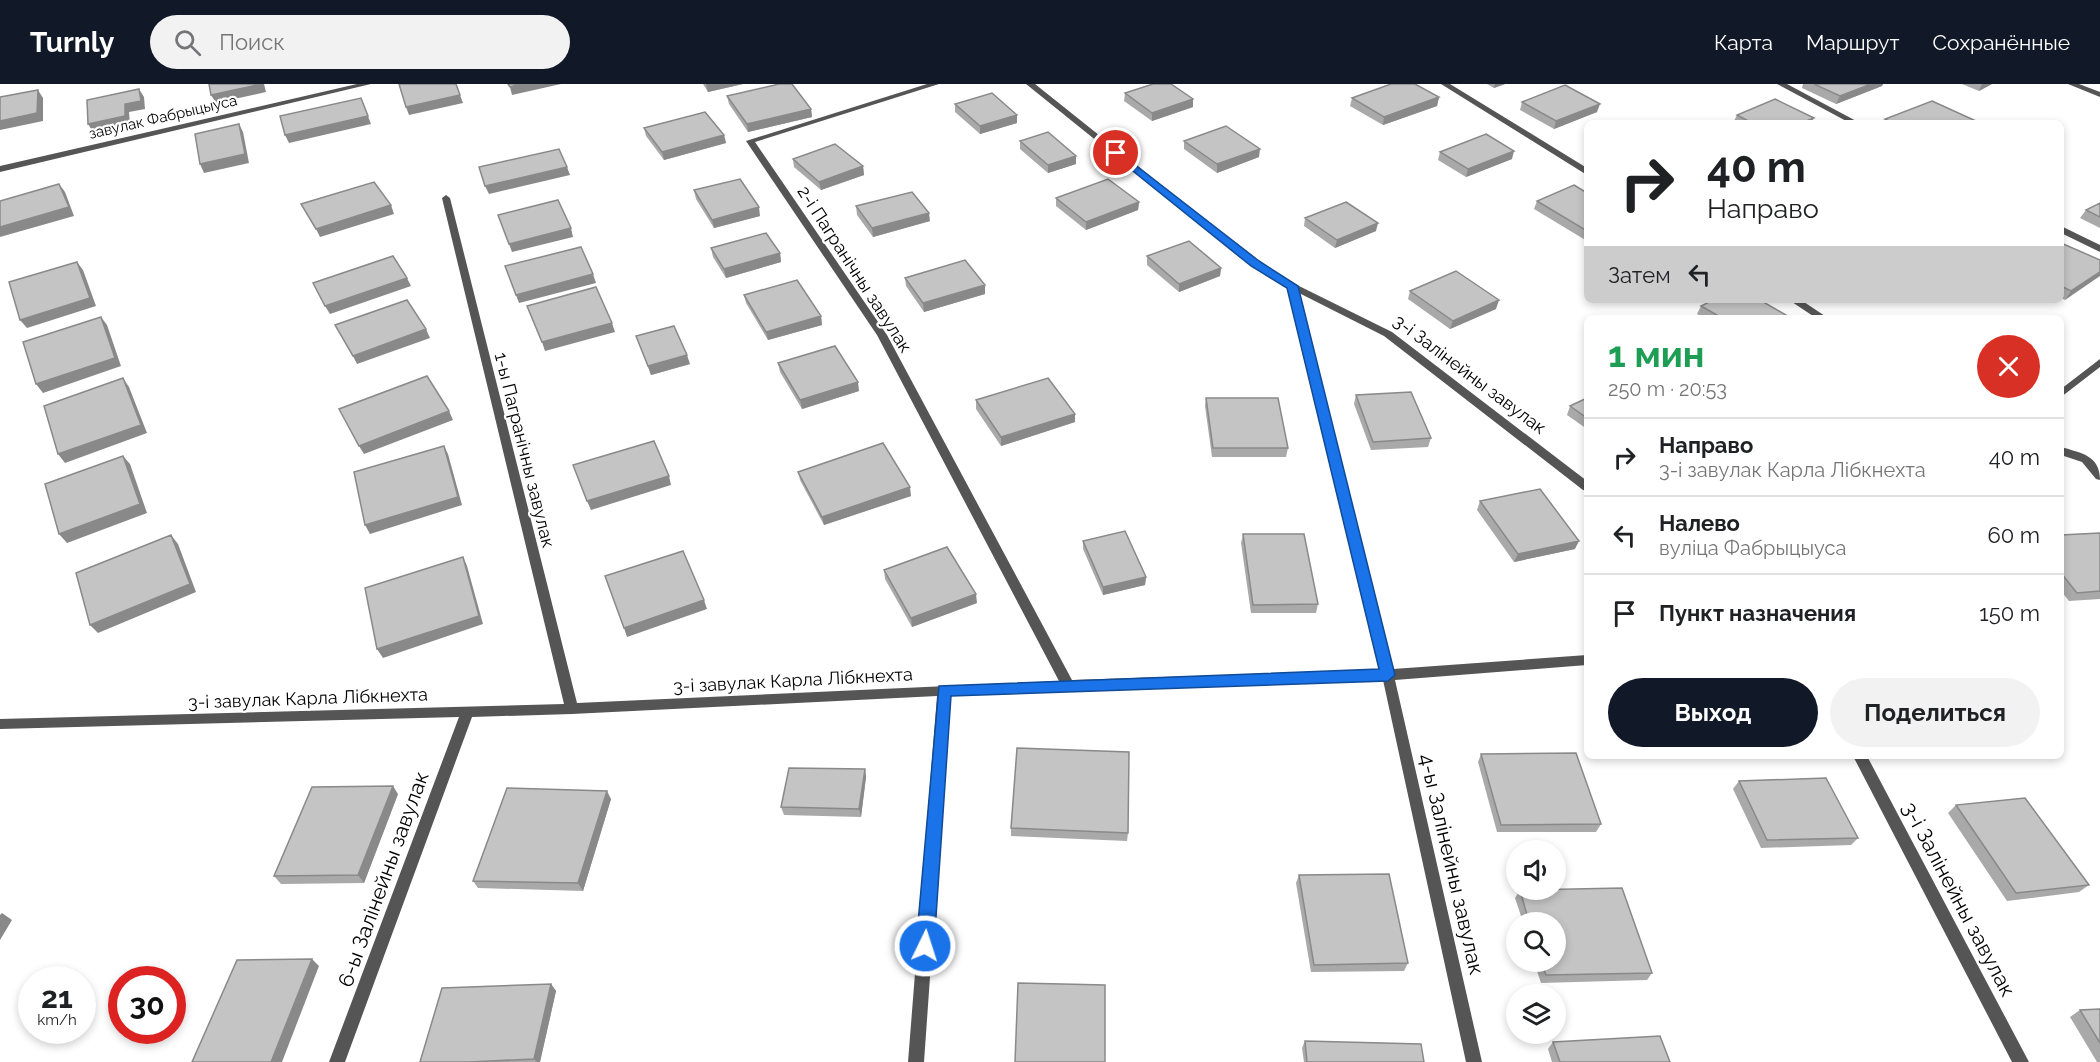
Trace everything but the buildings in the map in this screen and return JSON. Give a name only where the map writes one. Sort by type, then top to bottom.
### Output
[{"type":"street","name":"завулак Фабрыцыуса","points":[[0,169],[367,84]]},
{"type":"street","name":"2-і Пагранічны завулак","points":[[935,84],[750,141],[882,335],[1068,686]]},
{"type":"street","name":"3-і Залінейны завулак","points":[[1030,84],[1255,264],[1292,286],[1388,334],[1584,485]]},
{"type":"street","points":[[1445,84],[1584,170]]},
{"type":"street","points":[[1781,84],[1850,120]]},
{"type":"street","points":[[2072,84],[2100,95]]},
{"type":"street","name":"1-ы Пагранічны завулак","points":[[446,198],[572,709]]},
{"type":"street","points":[[2064,231],[2100,249]]},
{"type":"street","name":"4-ы Залінейны завулак","points":[[1292,286],[1388,675],[1474,1062]]},
{"type":"street","points":[[1799,303],[1818,315]]},
{"type":"street","points":[[2064,392],[2100,362]]},
{"type":"street","points":[[2064,452],[2086,459],[2100,476]]},
{"type":"street","name":"3-і завулак Карла Лібкнехта","points":[[0,724],[572,709],[944,690],[1388,675],[1584,660]]},
{"type":"street","points":[[916,1062],[944,690]]},
{"type":"street","name":"6-ы Залінейны завулак","points":[[337,1062],[468,711]]},
{"type":"street","name":"3-і Залінейны завулак","points":[[1862,759],[2021,1062]]},
{"type":"route","points":[[925,946],[944,690],[1388,675],[1292,286],[1255,264],[1116,153]]}]
